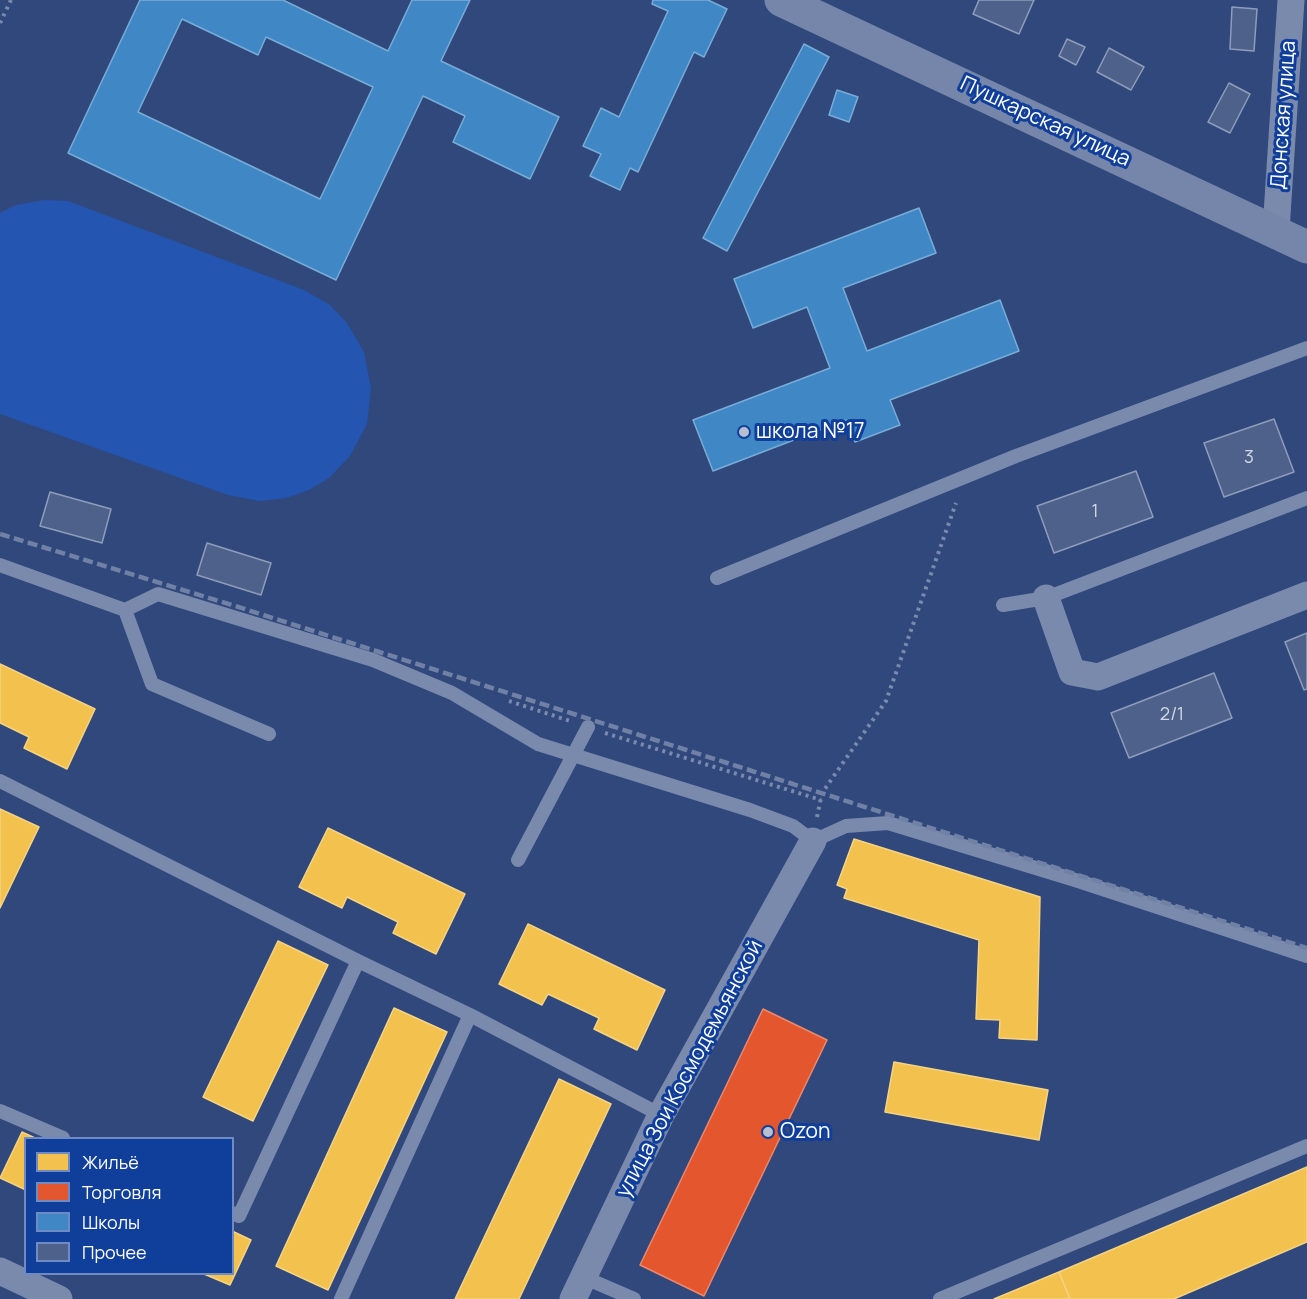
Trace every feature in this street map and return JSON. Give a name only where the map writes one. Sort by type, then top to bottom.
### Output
[{"type":"street","name":"Донская улица","points":[[1276,230],[1291,0]]},
{"type":"street","name":"Пушкарская улица","points":[[802,4],[1276,230],[1307,247]]},
{"type":"street","points":[[1046,598],[1072,672],[1098,677],[1307,595]]},
{"type":"street","name":"улица Зои Космодемьянской","points":[[578,1288],[661,1115],[813,841]]},
{"type":"street","points":[[0,1271],[59,1299]]},
{"type":"lane","points":[[717,578],[965,477],[1307,348]]},
{"type":"lane","points":[[1003,606],[1046,598],[1307,498]]},
{"type":"lane","points":[[0,565],[125,610],[158,594],[314,640],[373,660],[452,693],[538,744],[572,757],[750,810],[793,826],[813,841],[846,826],[888,823],[1086,883],[1307,956]]},
{"type":"lane","points":[[125,610],[152,684],[269,734]]},
{"type":"lane","points":[[518,860],[588,727]]},
{"type":"lane","points":[[0,782],[470,1015],[661,1115]]},
{"type":"lane","points":[[234,1214],[239,1216],[358,961]]},
{"type":"lane","points":[[341,1299],[470,1015]]},
{"type":"lane","points":[[0,1111],[61,1137]]},
{"type":"lane","points":[[940,1299],[1307,1146]]},
{"type":"lane","points":[[578,1288],[634,1299]]},
{"type":"path","points":[[0,23],[11,0]]},
{"type":"path","points":[[813,841],[822,793],[886,701],[965,477]]},
{"type":"path","points":[[507,701],[821,800]]},
{"type":"shaded area","points":[[44,200],[68,201],[304,290],[330,305],[347,323],[364,352],[371,388],[367,424],[350,456],[329,478],[309,490],[286,498],[260,501],[228,495],[0,414],[0,213],[16,205]]},
{"type":"building: Жильё","points":[[0,664],[95,709],[67,769],[24,748],[29,737],[0,723]]},
{"type":"building: Жильё","points":[[0,809],[39,827],[0,908]]},
{"type":"building: Жильё","points":[[328,828],[465,894],[436,954],[393,933],[398,922],[347,897],[342,908],[299,887]]},
{"type":"building: Жильё","points":[[854,839],[1040,897],[1037,1040],[999,1038],[1000,1020],[976,1019],[979,940],[844,898],[847,889],[837,885]]},
{"type":"building: Жильё","points":[[528,924],[665,990],[637,1050],[594,1029],[599,1018],[548,994],[542,1005],[499,984]]},
{"type":"building: Жильё","points":[[278,941],[328,965],[253,1121],[203,1097]]},
{"type":"building: Жильё","points":[[394,1008],[447,1032],[328,1290],[276,1266]]},
{"type":"building: Жильё","points":[[894,1062],[1048,1090],[1039,1140],[885,1112]]},
{"type":"building: Жильё","points":[[559,1079],[611,1104],[519,1299],[455,1299]]},
{"type":"building: Жильё","points":[[22,1132],[33,1137],[24,1137],[24,1189],[0,1178]]},
{"type":"building: Жильё","points":[[1307,1167],[1307,1242],[1174,1299],[1070,1299],[1059,1272]]},
{"type":"building: Жильё","points":[[234,1232],[251,1240],[230,1285],[206,1275],[234,1275]]},
{"type":"building: Жильё","points":[[1059,1272],[1070,1299],[994,1299]]},
{"type":"building: Торговля","points":[[763,1009],[827,1040],[704,1296],[640,1265]]},
{"type":"building: Школы","points":[[140,0],[283,0],[388,51],[412,0],[470,0],[441,61],[559,117],[530,179],[453,142],[465,116],[423,96],[336,280],[68,153]],"holes":[[[182,19],[258,55],[266,37],[373,87],[320,199],[138,112]]]},
{"type":"building: Школы","points":[[653,0],[708,0],[727,9],[704,57],[694,52],[638,172],[630,168],[620,190],[590,176],[601,154],[583,146],[601,108],[619,117],[668,11],[652,4]]},
{"type":"building: Школы","points":[[804,44],[829,57],[727,251],[703,238]]},
{"type":"building: Школы","points":[[837,90],[858,97],[849,122],[829,115]]},
{"type":"building: Школы","points":[[919,208],[936,253],[843,288],[867,351],[1000,300],[1019,351],[890,400],[900,425],[855,442],[846,420],[713,471],[693,420],[830,368],[807,307],[753,328],[734,279]]},
{"type":"building: Прочее","points":[[979,0],[1034,0],[1019,34],[973,14]]},
{"type":"building: Прочее","points":[[1232,7],[1257,9],[1254,51],[1230,49]]},
{"type":"building: Прочее","points":[[1067,39],[1085,47],[1076,65],[1059,56]]},
{"type":"building: Прочее","points":[[1109,48],[1144,67],[1131,90],[1097,72]]},
{"type":"building: Прочее","points":[[1229,83],[1250,94],[1230,133],[1208,122]]},
{"type":"building: Прочее","points":[[1274,419],[1294,472],[1224,497],[1204,443]]},
{"type":"building: Прочее","points":[[1136,471],[1153,517],[1054,553],[1037,506]]},
{"type":"building: Прочее","points":[[50,492],[111,509],[102,543],[40,526]]},
{"type":"building: Прочее","points":[[207,543],[271,563],[261,595],[197,575]]},
{"type":"building: Прочее","points":[[1307,633],[1307,689],[1304,690],[1285,642]]},
{"type":"building: Прочее","points":[[1214,673],[1232,718],[1129,758],[1111,713]]},
{"type":"railway","points":[[0,534],[232,605],[1307,948]]},
{"type":"place","name":"школа №17","points":[[744,432]]},
{"type":"place","name":"Ozon","points":[[768,1132]]}]
